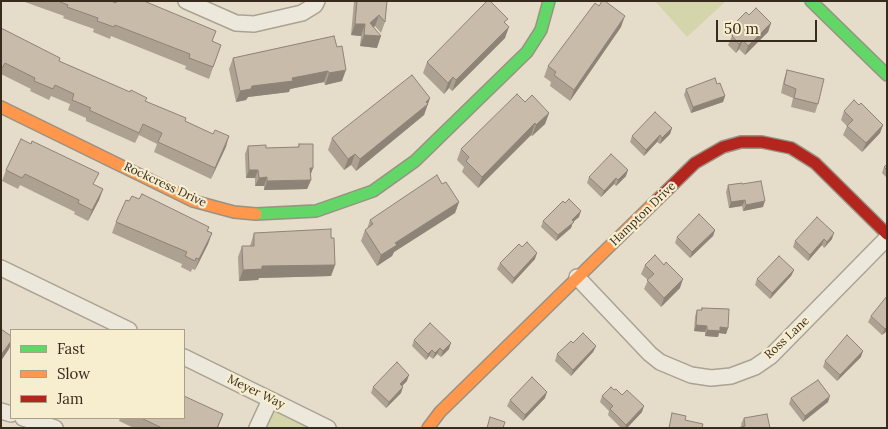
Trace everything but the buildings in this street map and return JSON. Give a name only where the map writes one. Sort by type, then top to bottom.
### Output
[{"type":"street","points":[[186,1],[236,23],[254,24],[302,13],[315,5],[316,1]]},
{"type":"street","name":"Rockcress Drive","points":[[1,107],[193,201],[234,212],[263,215],[316,211],[331,208],[373,191],[415,161],[527,52],[541,30],[549,1]]},
{"type":"street","points":[[811,1],[887,75]]},
{"type":"street","name":"Hampton Drive","points":[[428,428],[440,412],[577,277],[695,163],[711,152],[741,142],[774,143],[791,148],[807,158],[887,234]]},
{"type":"street","name":"Ross Lane","points":[[577,277],[650,354],[660,362],[691,375],[711,378],[730,376],[755,367],[771,356],[887,238]]},
{"type":"street","points":[[1,268],[127,329]]},
{"type":"street","name":"Meyer Way","points":[[185,358],[328,428]]},
{"type":"street","points":[[257,428],[270,400]]},
{"type":"street","points":[[26,419],[55,428]]},
{"type":"green space","points":[[655,1],[726,1],[687,37]]},
{"type":"green space","points":[[270,400],[328,428],[256,428]]},
{"type":"traffic: fast","points":[[256,214],[316,211],[373,191],[415,161],[527,52],[541,30],[549,1]]},
{"type":"traffic: fast","points":[[811,1],[887,75]]},
{"type":"traffic: slow","points":[[1,107],[193,201],[234,212],[256,214]]},
{"type":"traffic: slow","points":[[428,428],[440,412],[658,199]]},
{"type":"traffic: jam","points":[[658,199],[695,163],[723,147],[741,142],[762,142],[791,148],[815,163],[887,234]]}]
